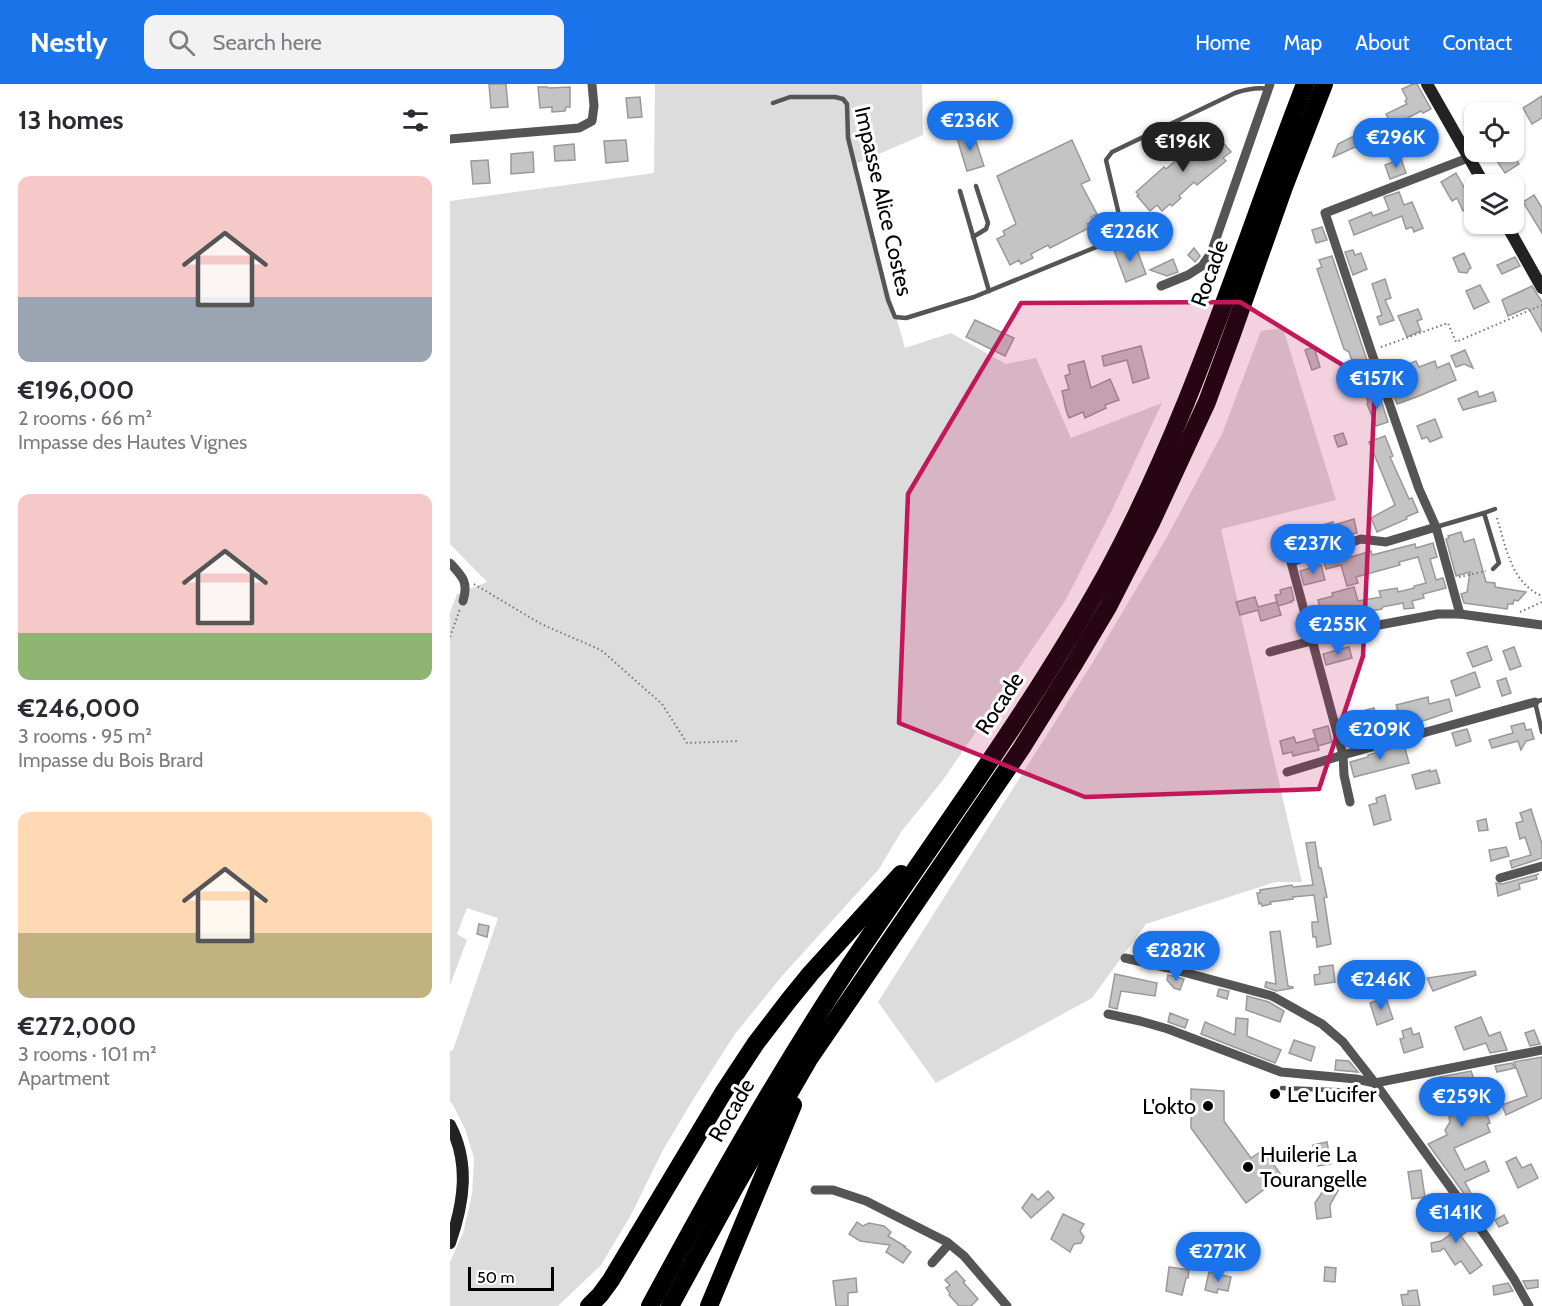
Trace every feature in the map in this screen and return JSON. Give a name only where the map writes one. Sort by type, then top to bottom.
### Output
[{"type":"highway","name":"Rocade","points":[[650,1306],[714,1187],[786,1065],[854,960],[1015,724],[1059,655],[1106,573],[1136,516],[1176,427],[1202,363],[1305,84]]},
{"type":"highway","points":[[670,1306],[809,1059],[1021,749],[1113,597],[1151,523],[1207,402],[1284,187],[1324,84]]},
{"type":"highway","points":[[589,1306],[611,1280],[723,1093],[762,1034],[811,973],[868,909],[942,832]]},
{"type":"highway","points":[[709,1306],[789,1114],[809,1059]]},
{"type":"main road","points":[[1426,84],[1464,151]]},
{"type":"main road","points":[[1512,234],[1542,288]]},
{"type":"main road","points":[[450,1125],[461,1152],[464,1177],[460,1209],[450,1243]]},
{"type":"street","points":[[450,139],[579,128],[592,121],[594,106],[592,84]]},
{"type":"street","points":[[1161,286],[1188,275],[1202,266],[1211,254],[1270,87]]},
{"type":"street","points":[[1460,615],[1436,527],[1419,489],[1325,213],[1464,160]]},
{"type":"street","points":[[1350,802],[1344,775],[1343,755],[1291,562],[1361,539],[1386,542],[1436,527]]},
{"type":"street","points":[[450,563],[463,578],[465,587],[463,601]]},
{"type":"street","points":[[1270,652],[1352,630],[1438,614],[1542,625]]},
{"type":"street","points":[[1287,772],[1538,701]]},
{"type":"street","points":[[1500,878],[1542,866]]},
{"type":"street","points":[[1125,958],[1272,996],[1322,1024],[1343,1042],[1486,1238],[1514,1279],[1528,1306]]},
{"type":"street","points":[[1108,1014],[1140,1020],[1168,1029],[1281,1072],[1356,1079],[1378,1088],[1542,1050]]},
{"type":"street","points":[[815,1190],[832,1190],[866,1201],[950,1244],[964,1256],[1007,1306]]},
{"type":"street","points":[[932,1263],[950,1244]]},
{"type":"lane","name":"Impasse Alice Costes","points":[[773,104],[790,97],[835,97],[843,99],[847,104],[848,138],[888,300],[895,317],[906,318],[974,297],[1111,241],[1118,232],[1120,219],[1106,160],[1112,152],[1235,93],[1247,89],[1270,87]]},
{"type":"lane","points":[[973,237],[986,229],[988,223],[976,186]]},
{"type":"lane","points":[[960,191],[988,291]]},
{"type":"lane","points":[[1436,527],[1495,509]]},
{"type":"lane","points":[[1484,513],[1499,563],[1492,569]]},
{"type":"lane","points":[[1538,701],[1542,732]]},
{"type":"lane","points":[[1282,1088],[1378,1088]]},
{"type":"path","points":[[1371,351],[1448,323],[1456,342],[1542,304]]},
{"type":"path","points":[[1495,509],[1513,568],[1528,588],[1542,596]]},
{"type":"path","points":[[1451,579],[1492,569]]},
{"type":"path","points":[[463,578],[541,624],[601,650],[662,704],[687,743],[739,741]]},
{"type":"path","points":[[450,637],[463,601]]},
{"type":"highlighted area","points":[[1240,302],[1375,385],[1363,656],[1319,789],[1085,797],[899,723],[908,494],[1021,303]]},
{"type":"shaded area","points":[[655,84],[922,84],[923,135],[853,165],[905,348],[951,333],[1006,364],[1036,358],[1071,438],[1162,403],[1112,510],[1065,601],[943,780],[901,832],[879,869],[782,976],[735,1034],[663,1150],[632,1213],[601,1265],[558,1306],[450,1306],[450,1262],[463,1233],[472,1194],[474,1158],[465,1129],[450,1101],[450,1051],[453,1050],[498,918],[467,908],[457,934],[467,940],[450,985],[450,613],[457,594],[487,582],[450,544],[450,201],[654,173]]},
{"type":"shaded area","points":[[1283,328],[1336,500],[1221,529],[1302,882],[1275,882],[1146,924],[1092,998],[936,1083],[878,1002],[1093,662],[1167,537],[1222,434],[1261,331]]},
{"type":"building","points":[[489,84],[506,84],[508,107],[491,108]]},
{"type":"building","points":[[1417,84],[1431,109],[1423,113],[1421,111],[1392,126],[1386,114],[1407,104],[1402,89]]},
{"type":"building","points":[[538,87],[570,87],[570,107],[566,107],[565,111],[552,112],[552,107],[540,108]]},
{"type":"building","points":[[1542,96],[1542,118],[1532,124],[1524,107]]},
{"type":"building","points":[[640,97],[642,117],[628,118],[626,98]]},
{"type":"building","points":[[1368,129],[1373,139],[1333,157],[1338,144]]},
{"type":"building","points":[[973,133],[984,166],[967,171],[957,138]]},
{"type":"building","points":[[1206,135],[1214,144],[1220,139],[1231,152],[1223,158],[1226,161],[1197,185],[1194,182],[1172,206],[1170,204],[1162,211],[1157,205],[1150,211],[1136,192],[1164,167],[1166,169],[1181,156],[1178,154],[1196,138],[1199,141]]},
{"type":"building","points":[[626,140],[628,161],[606,163],[604,141]]},
{"type":"building","points":[[1072,140],[1090,180],[1081,184],[1097,214],[1091,217],[1094,221],[1087,224],[1089,228],[1050,248],[1048,245],[1031,254],[1033,258],[1021,264],[1019,260],[1010,265],[997,239],[1005,235],[1003,231],[1016,224],[997,176]]},
{"type":"building","points":[[574,144],[575,160],[555,161],[554,146]]},
{"type":"building","points":[[533,152],[534,172],[511,174],[511,154]]},
{"type":"building","points":[[1401,159],[1406,173],[1390,179],[1385,165]]},
{"type":"building","points":[[488,160],[490,183],[473,184],[471,161]]},
{"type":"building","points":[[1498,162],[1518,162],[1519,164],[1505,173]]},
{"type":"building","points":[[1456,173],[1464,187],[1464,210],[1457,198],[1452,201],[1441,182]]},
{"type":"building","points":[[1399,192],[1404,205],[1412,202],[1423,228],[1414,232],[1412,227],[1406,229],[1402,216],[1354,235],[1349,221],[1371,212],[1373,216],[1389,210],[1384,197]]},
{"type":"building","points":[[1534,195],[1542,208],[1542,233],[1524,204]]},
{"type":"building","points":[[1322,227],[1327,240],[1316,243],[1312,230]]},
{"type":"building","points":[[1130,243],[1133,252],[1137,250],[1146,274],[1126,282],[1114,250]]},
{"type":"building","points":[[1194,248],[1200,256],[1195,262],[1188,255]]},
{"type":"building","points":[[1353,250],[1355,255],[1361,253],[1367,269],[1353,275],[1345,252]]},
{"type":"building","points":[[1464,253],[1471,268],[1467,273],[1459,272],[1453,258]]},
{"type":"building","points":[[1332,256],[1373,378],[1361,382],[1349,352],[1344,349],[1317,269],[1322,267],[1319,260]]},
{"type":"building","points":[[1515,257],[1520,266],[1502,274],[1497,265]]},
{"type":"building","points":[[1173,259],[1178,272],[1167,276],[1150,270]]},
{"type":"building","points":[[1385,279],[1391,298],[1385,300],[1394,320],[1380,325],[1377,317],[1382,315],[1372,284]]},
{"type":"building","points":[[1480,285],[1489,302],[1474,309],[1466,291]]},
{"type":"building","points":[[1532,286],[1542,302],[1542,332],[1529,309],[1508,316],[1502,300]]},
{"type":"building","points":[[1418,309],[1422,319],[1417,321],[1421,331],[1407,337],[1398,316]]},
{"type":"building","points":[[975,320],[1014,338],[1005,356],[966,337]]},
{"type":"building","points":[[1141,346],[1149,378],[1133,383],[1127,360],[1104,366],[1102,356]]},
{"type":"building","points":[[1314,347],[1320,367],[1312,370],[1305,350]]},
{"type":"building","points":[[1465,350],[1473,368],[1464,364],[1456,367],[1451,356]]},
{"type":"building","points":[[1084,361],[1091,388],[1110,379],[1119,400],[1105,405],[1106,408],[1085,418],[1083,412],[1069,418],[1062,391],[1069,389],[1065,376],[1070,374],[1068,365]]},
{"type":"building","points":[[1416,361],[1419,367],[1435,361],[1437,368],[1449,363],[1456,380],[1397,404],[1392,390],[1393,386],[1406,381],[1401,367]]},
{"type":"building","points":[[1477,391],[1479,397],[1493,392],[1496,401],[1463,410],[1458,399]]},
{"type":"building","points":[[1379,394],[1388,422],[1376,426],[1367,404],[1367,398]]},
{"type":"building","points":[[1435,419],[1442,437],[1430,442],[1427,437],[1422,439],[1417,426]]},
{"type":"building","points":[[1343,433],[1347,444],[1338,447],[1334,436]]},
{"type":"building","points":[[1385,436],[1393,456],[1390,457],[1409,499],[1412,498],[1418,512],[1377,532],[1371,518],[1395,505],[1369,442]]},
{"type":"building","points":[[1354,519],[1357,533],[1336,538],[1336,540],[1319,546],[1319,543],[1316,544],[1312,528]]},
{"type":"building","points":[[1461,532],[1464,542],[1474,539],[1486,582],[1495,583],[1495,587],[1526,592],[1518,601],[1514,600],[1513,604],[1508,604],[1507,609],[1464,603],[1461,594],[1467,592],[1470,572],[1456,576],[1446,539],[1449,538],[1448,536]]},
{"type":"building","points":[[1433,543],[1437,557],[1430,559],[1436,580],[1443,578],[1446,588],[1423,594],[1424,598],[1412,601],[1414,608],[1404,609],[1403,603],[1363,612],[1363,609],[1352,612],[1351,608],[1334,612],[1336,619],[1324,622],[1318,600],[1333,596],[1332,593],[1354,587],[1358,601],[1381,597],[1379,591],[1397,588],[1398,592],[1426,583],[1418,557],[1399,562],[1400,565],[1356,577],[1358,583],[1347,586],[1341,565],[1326,569],[1323,559],[1340,553],[1341,560],[1371,551],[1372,555],[1415,544],[1416,548]]},
{"type":"building","points":[[1321,565],[1325,580],[1304,585],[1300,571]]},
{"type":"building","points":[[1291,587],[1294,600],[1278,606],[1275,595],[1281,594],[1280,590]]},
{"type":"building","points":[[1255,597],[1258,607],[1277,602],[1281,615],[1261,621],[1258,610],[1240,615],[1236,602]]},
{"type":"building","points":[[1487,646],[1492,660],[1473,667],[1467,653]]},
{"type":"building","points":[[1349,647],[1352,658],[1326,665],[1323,654]]},
{"type":"building","points":[[1514,647],[1521,666],[1510,670],[1503,651]]},
{"type":"building","points":[[1475,672],[1480,687],[1456,696],[1451,681]]},
{"type":"building","points":[[1506,678],[1511,693],[1502,696],[1497,681]]},
{"type":"building","points":[[1428,697],[1429,704],[1449,699],[1452,711],[1426,720],[1345,737],[1342,725],[1349,723],[1347,715],[1374,708],[1376,715],[1398,710],[1396,705]]},
{"type":"building","points":[[1524,723],[1526,730],[1531,729],[1534,739],[1526,741],[1521,750],[1518,741],[1492,748],[1489,740],[1513,733],[1511,726]]},
{"type":"building","points":[[1328,726],[1332,742],[1318,746],[1313,730]]},
{"type":"building","points":[[1467,729],[1471,741],[1456,746],[1452,733]]},
{"type":"building","points":[[1294,737],[1296,743],[1315,738],[1319,750],[1293,756],[1292,752],[1283,754],[1280,741]]},
{"type":"building","points":[[1404,745],[1409,763],[1354,777],[1350,762]]},
{"type":"building","points":[[1430,770],[1430,772],[1436,770],[1440,783],[1416,789],[1412,775]]},
{"type":"building","points":[[1385,795],[1391,820],[1374,825],[1369,805],[1377,803],[1376,798]]},
{"type":"building","points":[[1531,809],[1542,844],[1542,858],[1512,868],[1510,861],[1531,855],[1525,837],[1520,839],[1516,823],[1523,821],[1520,813]]},
{"type":"building","points":[[1486,819],[1488,830],[1479,831],[1477,821]]},
{"type":"building","points":[[1315,842],[1327,897],[1324,898],[1331,944],[1317,947],[1312,927],[1312,922],[1318,922],[1314,895],[1293,897],[1293,899],[1270,902],[1271,904],[1262,906],[1261,903],[1259,904],[1257,893],[1260,893],[1260,890],[1292,885],[1293,887],[1313,885],[1306,843]]},
{"type":"building","points":[[1506,847],[1509,856],[1491,861],[1489,850]]},
{"type":"building","points":[[1539,874],[1536,875],[1537,879],[1519,884],[1520,889],[1498,896],[1496,883],[1502,884]]},
{"type":"building","points":[[479,924],[489,926],[487,937],[477,934]]},
{"type":"building","points":[[1280,931],[1288,986],[1293,988],[1276,991],[1265,987],[1266,982],[1276,984],[1270,932]]},
{"type":"building","points":[[1188,935],[1191,946],[1158,954],[1155,943]]},
{"type":"building","points":[[1333,965],[1335,982],[1315,985],[1314,975],[1320,974],[1319,967]]},
{"type":"building","points":[[1475,971],[1476,975],[1433,991],[1427,978]]},
{"type":"building","points":[[1115,974],[1157,983],[1155,996],[1121,991],[1117,1009],[1109,1007]]},
{"type":"building","points":[[1168,975],[1184,979],[1180,990],[1174,988],[1167,980]]},
{"type":"building","points":[[1219,989],[1229,991],[1227,999],[1217,996]]},
{"type":"building","points":[[1247,996],[1269,1002],[1284,1011],[1280,1022],[1246,1010]]},
{"type":"building","points":[[1386,998],[1393,1019],[1377,1025],[1370,1003]]},
{"type":"building","points":[[1170,1013],[1188,1020],[1185,1028],[1168,1022]]},
{"type":"building","points":[[1481,1017],[1489,1036],[1500,1032],[1507,1050],[1490,1053],[1486,1043],[1464,1050],[1455,1027]]},
{"type":"building","points":[[1236,1018],[1248,1019],[1247,1036],[1281,1050],[1275,1063],[1201,1034],[1205,1022],[1235,1035]]},
{"type":"building","points":[[1411,1028],[1413,1035],[1419,1033],[1423,1047],[1404,1053],[1400,1039],[1404,1038],[1402,1031]]},
{"type":"building","points":[[1534,1030],[1540,1044],[1530,1046],[1525,1033]]},
{"type":"building","points":[[1294,1040],[1315,1047],[1311,1061],[1289,1053]]},
{"type":"building","points":[[1542,1057],[1542,1098],[1506,1115],[1502,1105],[1527,1096],[1514,1062]]},
{"type":"building","points":[[1336,1060],[1349,1061],[1358,1072],[1335,1070]]},
{"type":"building","points":[[1512,1063],[1515,1068],[1497,1072],[1495,1066]]},
{"type":"building","points":[[1471,1071],[1490,1123],[1487,1124],[1490,1132],[1454,1148],[1465,1170],[1485,1161],[1489,1171],[1465,1182],[1474,1199],[1470,1202],[1428,1144],[1447,1135],[1445,1130],[1450,1122],[1449,1117],[1453,1115],[1439,1077]]},
{"type":"building","name":"Huilerie La Tourangelle","points":[[1191,1089],[1224,1091],[1224,1121],[1251,1158],[1263,1150],[1282,1176],[1246,1203],[1191,1128]]},
{"type":"building","points":[[1327,1142],[1331,1164],[1318,1166],[1313,1145]]},
{"type":"building","points":[[1516,1157],[1522,1168],[1531,1164],[1538,1178],[1518,1188],[1506,1162]]},
{"type":"building","points":[[1421,1170],[1425,1197],[1412,1199],[1408,1172]]},
{"type":"building","points":[[1329,1182],[1339,1189],[1330,1205],[1331,1217],[1317,1219],[1315,1203]]},
{"type":"building","points":[[1048,1191],[1054,1198],[1031,1218],[1022,1208],[1032,1194],[1038,1200]]},
{"type":"building","points":[[1450,1209],[1466,1232],[1461,1236],[1482,1265],[1470,1274],[1461,1261],[1455,1265],[1444,1248],[1432,1252],[1431,1243],[1441,1241],[1451,1234],[1439,1217]]},
{"type":"building","points":[[1063,1214],[1084,1224],[1080,1231],[1084,1237],[1081,1243],[1074,1244],[1070,1252],[1051,1239]]},
{"type":"building","points":[[1504,1215],[1508,1223],[1499,1227],[1495,1220]]},
{"type":"building","points":[[857,1222],[863,1226],[869,1223],[884,1226],[891,1232],[888,1236],[911,1252],[903,1263],[886,1252],[890,1245],[860,1241],[849,1234]]},
{"type":"building","points":[[1169,1267],[1189,1270],[1182,1295],[1166,1291]]},
{"type":"building","points":[[1325,1267],[1336,1268],[1335,1282],[1324,1281]]},
{"type":"building","points":[[956,1271],[978,1299],[971,1306],[959,1306],[946,1288],[950,1285],[945,1280]]},
{"type":"building","points":[[1209,1272],[1231,1277],[1228,1291],[1218,1289],[1217,1293],[1205,1290]]},
{"type":"building","points":[[856,1278],[857,1292],[848,1293],[848,1306],[836,1306],[833,1281]]},
{"type":"building","points":[[1538,1280],[1538,1287],[1527,1289],[1523,1281]]},
{"type":"building","points":[[1508,1283],[1513,1291],[1494,1295],[1493,1286]]},
{"type":"building","points":[[1417,1290],[1420,1306],[1403,1306],[1401,1295]]},
{"type":"place","name":"Le Lucifer","points":[[1275,1094]]},
{"type":"place","name":"L'okto","points":[[1208,1106]]},
{"type":"place","name":"Huilerie La Tourangelle","points":[[1248,1167]]}]
